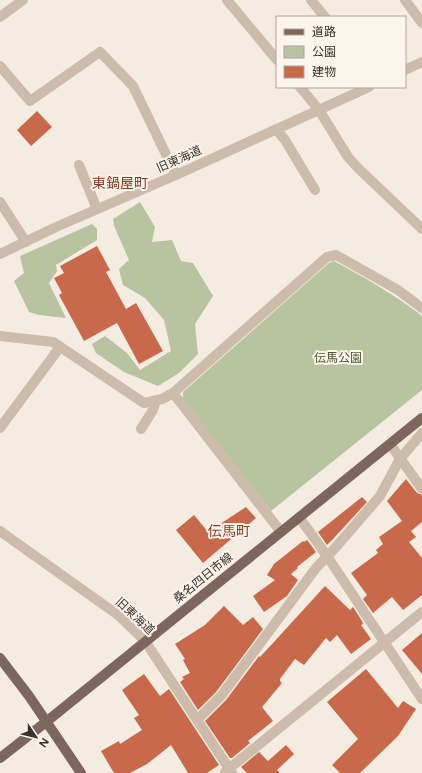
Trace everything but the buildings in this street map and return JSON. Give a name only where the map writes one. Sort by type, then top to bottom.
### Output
[{"type":"main road","name":"桑名四日市線","points":[[0,758],[422,418]]},
{"type":"main road","points":[[0,658],[29,696],[81,773]]},
{"type":"street","points":[[0,17],[23,0]]},
{"type":"street","points":[[227,0],[276,59]]},
{"type":"street","points":[[311,0],[324,16]]},
{"type":"street","points":[[405,0],[422,23]]},
{"type":"street","points":[[0,66],[30,101],[100,52],[133,86],[176,175]]},
{"type":"street","points":[[406,70],[422,62]]},
{"type":"street","points":[[301,88],[319,110],[348,157],[422,229]]},
{"type":"street","name":"旧東海道","points":[[0,254],[367,88]]},
{"type":"street","points":[[276,129],[285,140],[316,190]]},
{"type":"street","points":[[79,165],[97,209]]},
{"type":"street","points":[[0,202],[26,242]]},
{"type":"street","points":[[0,336],[53,342],[144,403],[162,400],[173,393],[327,257],[336,255],[398,290],[422,308]]},
{"type":"street","points":[[0,428],[60,347]]},
{"type":"street","points":[[173,393],[281,532]]},
{"type":"street","points":[[141,429],[153,410],[156,401]]},
{"type":"street","points":[[197,720],[221,696],[316,568],[380,496],[400,459],[422,433]]},
{"type":"street","points":[[390,444],[422,489]]},
{"type":"street","points":[[299,518],[327,556],[422,699]]},
{"type":"street","name":"旧東海道","points":[[0,530],[118,615],[145,641],[197,720],[228,772]]},
{"type":"street","points":[[228,772],[422,612]]},
{"type":"green space","points":[[140,202],[155,227],[152,242],[172,240],[181,261],[193,263],[213,296],[195,324],[198,354],[179,373],[158,386],[124,372],[96,353],[92,344],[105,336],[127,353],[140,370],[171,351],[164,320],[145,298],[123,285],[119,269],[129,260],[114,226],[113,219]]},
{"type":"green space","points":[[92,224],[97,229],[97,240],[56,265],[57,271],[49,283],[66,318],[39,315],[29,312],[14,281],[24,273],[20,256]]},
{"type":"green space","name":"伝馬公園","points":[[334,261],[390,293],[422,316],[422,390],[271,511],[183,399],[183,392],[329,263]]},
{"type":"district","name":"東鍋屋町","points":[[120,183]]},
{"type":"district","name":"伝馬町","points":[[229,531]]}]
